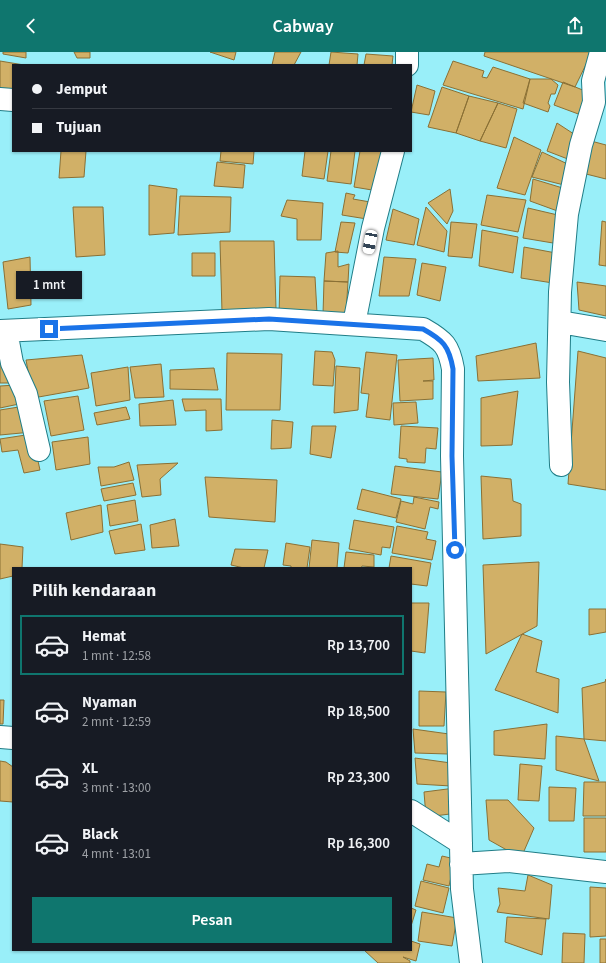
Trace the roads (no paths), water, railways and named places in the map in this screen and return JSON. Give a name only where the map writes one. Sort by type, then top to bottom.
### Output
[{"type":"street","points":[[407,52],[407,64]]},
{"type":"street","points":[[561,465],[558,389],[560,322],[567,214],[581,145],[600,84],[601,52]]},
{"type":"street","points":[[0,99],[12,100]]},
{"type":"street","points":[[354,324],[373,228],[393,152]]},
{"type":"street","points":[[38,450],[26,394],[12,363],[3,331],[269,319],[423,329],[440,339],[451,356],[453,369],[452,456],[462,889],[472,963]]},
{"type":"street","points":[[560,322],[606,330]]},
{"type":"street","points":[[0,736],[12,738]]},
{"type":"street","points":[[412,812],[461,854],[606,872]]}]
